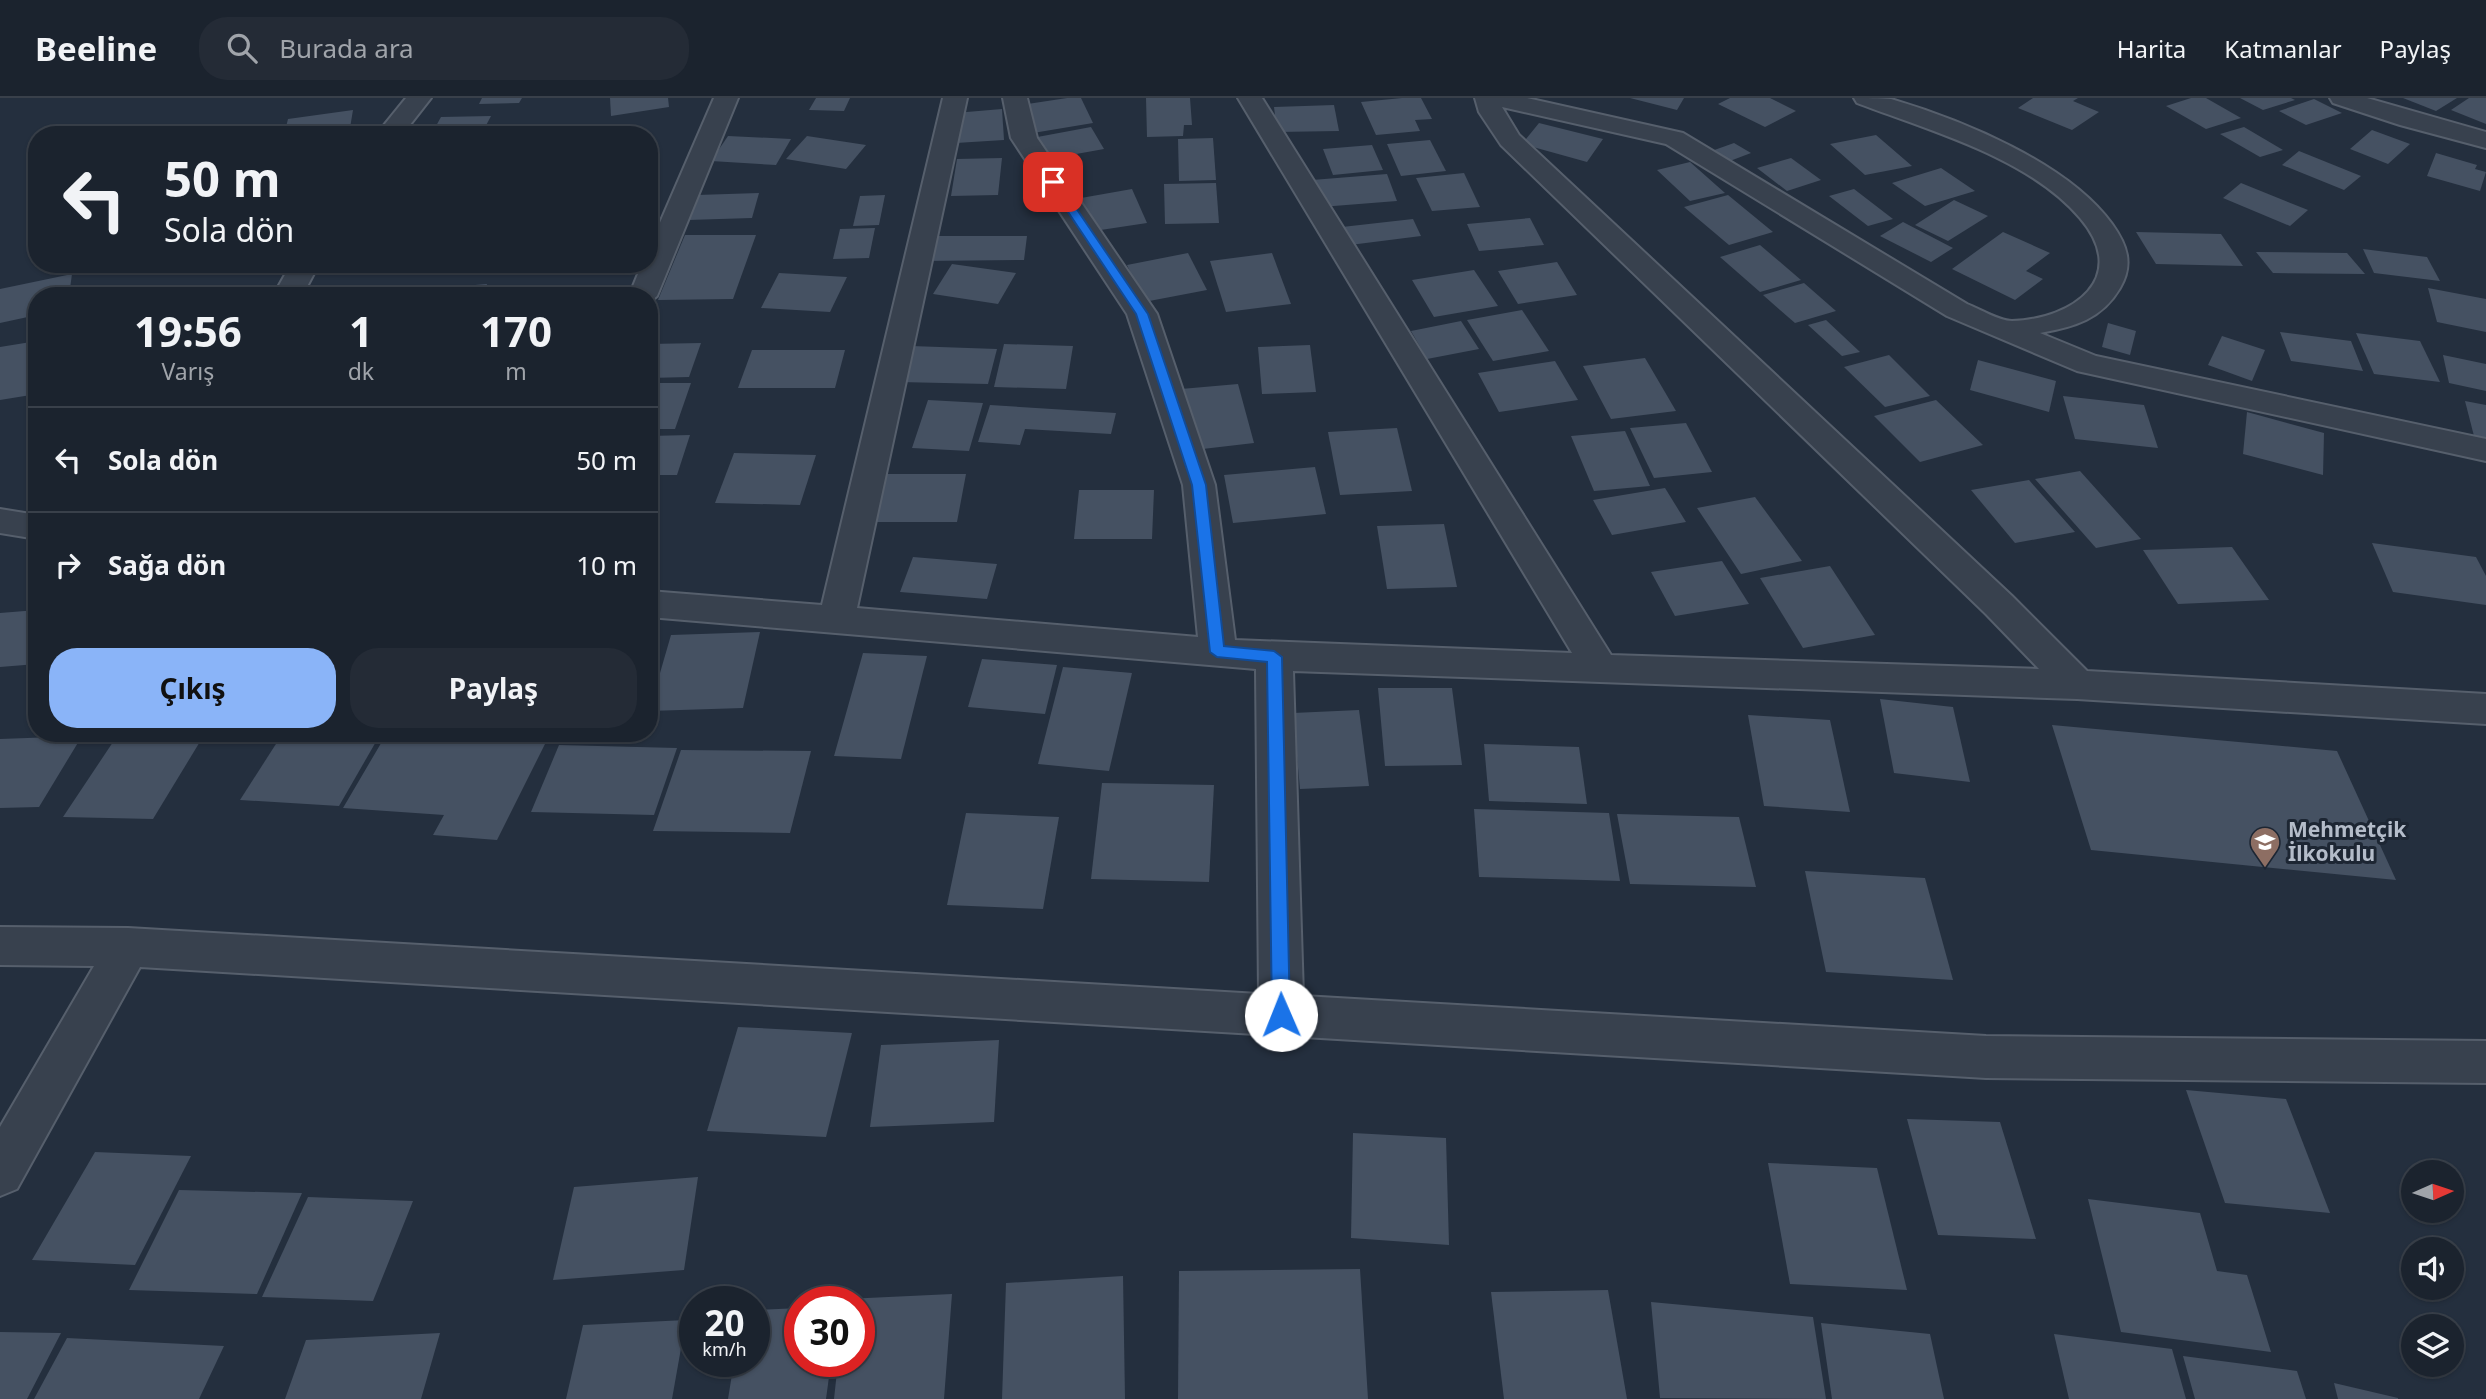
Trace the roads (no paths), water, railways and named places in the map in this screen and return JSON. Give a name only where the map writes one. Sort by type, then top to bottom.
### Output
[{"type":"street","points":[[396,126],[419,98]]},
{"type":"street","points":[[658,260],[726,98]]},
{"type":"street","points":[[837,618],[955,98]]},
{"type":"street","points":[[1016,98],[1024,138],[1142,314],[1199,485],[1217,652]]},
{"type":"street","points":[[1250,98],[1600,668]]},
{"type":"street","points":[[1487,98],[1491,112],[1510,140],[1989,596],[2077,685]]},
{"type":"street","points":[[1494,98],[1674,138],[1957,310],[2088,364],[2486,450]]},
{"type":"street","points":[[1866,98],[2010,156],[2036,170],[2063,188],[2101,226],[2113,250],[2115,268],[2107,290],[2081,312],[2007,331]]},
{"type":"street","points":[[2342,98],[2409,121],[2486,140]]},
{"type":"street","points":[[0,521],[28,526]]},
{"type":"street","points":[[658,605],[1274,657],[2077,685],[2486,709]]},
{"type":"street","points":[[1274,657],[1281,1015]]},
{"type":"street","points":[[0,946],[128,947],[1986,1057],[2486,1062]]},
{"type":"street","points":[[0,1172],[128,947]]},
{"type":"place","name":"Mehmetçik İlkokulu","points":[[2265,869]]}]
